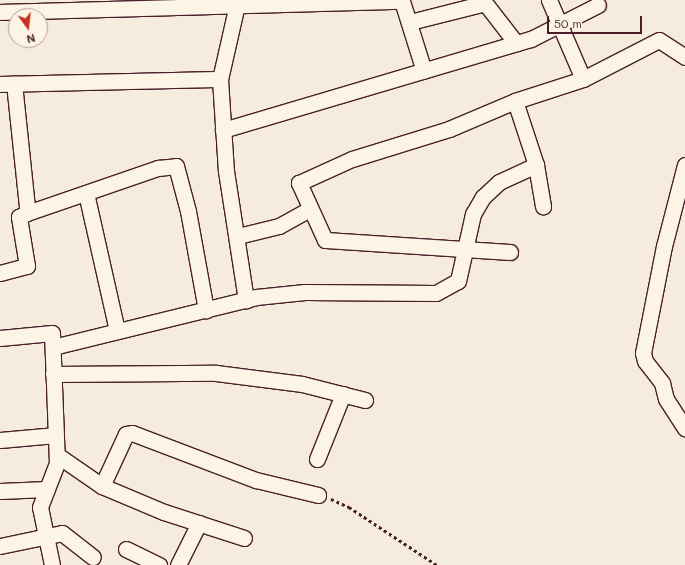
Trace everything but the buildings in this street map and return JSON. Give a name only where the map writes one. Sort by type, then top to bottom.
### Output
[{"type":"street","points":[[549,0],[583,79]]},
{"type":"street","points":[[0,12],[54,5],[402,1],[410,22],[424,71]]},
{"type":"street","points":[[238,2],[220,79],[226,171],[238,236],[246,300]]},
{"type":"street","points":[[410,22],[485,3],[516,43]]},
{"type":"street","points":[[223,130],[516,43],[560,26],[598,5]]},
{"type":"street","points":[[510,252],[325,240],[299,183],[302,180],[352,159],[449,129],[515,101],[583,79],[659,40],[685,56]]},
{"type":"street","points":[[27,213],[7,84],[220,79]]},
{"type":"street","points":[[515,101],[536,165],[543,206]]},
{"type":"street","points":[[53,347],[246,300],[305,292],[436,293],[458,281],[473,214],[483,197],[499,182],[536,165]]},
{"type":"street","points":[[685,165],[664,246],[643,353],[645,361],[662,382],[666,399],[685,428]]},
{"type":"street","points":[[0,273],[27,266],[19,217],[158,168],[176,166],[206,310]]},
{"type":"street","points":[[86,194],[117,331]]},
{"type":"street","points":[[238,236],[279,226],[310,209]]},
{"type":"street","points":[[0,338],[52,334],[57,463],[46,488],[40,507],[52,565]]},
{"type":"street","points":[[53,374],[216,373],[302,384],[365,400]]},
{"type":"street","points":[[318,459],[343,394]]},
{"type":"street","points":[[102,486],[126,434],[132,433],[256,480],[318,495]]},
{"type":"street","points":[[0,440],[56,435]]},
{"type":"street","points":[[57,455],[102,486],[199,523],[244,538]]},
{"type":"street","points":[[0,491],[46,488]]},
{"type":"street","points":[[178,565],[199,523]]},
{"type":"street","points":[[0,546],[46,538],[62,533],[68,535],[93,557]]},
{"type":"street","points":[[126,549],[160,565]]},
{"type":"path","points":[[318,495],[349,507],[437,565]]}]
